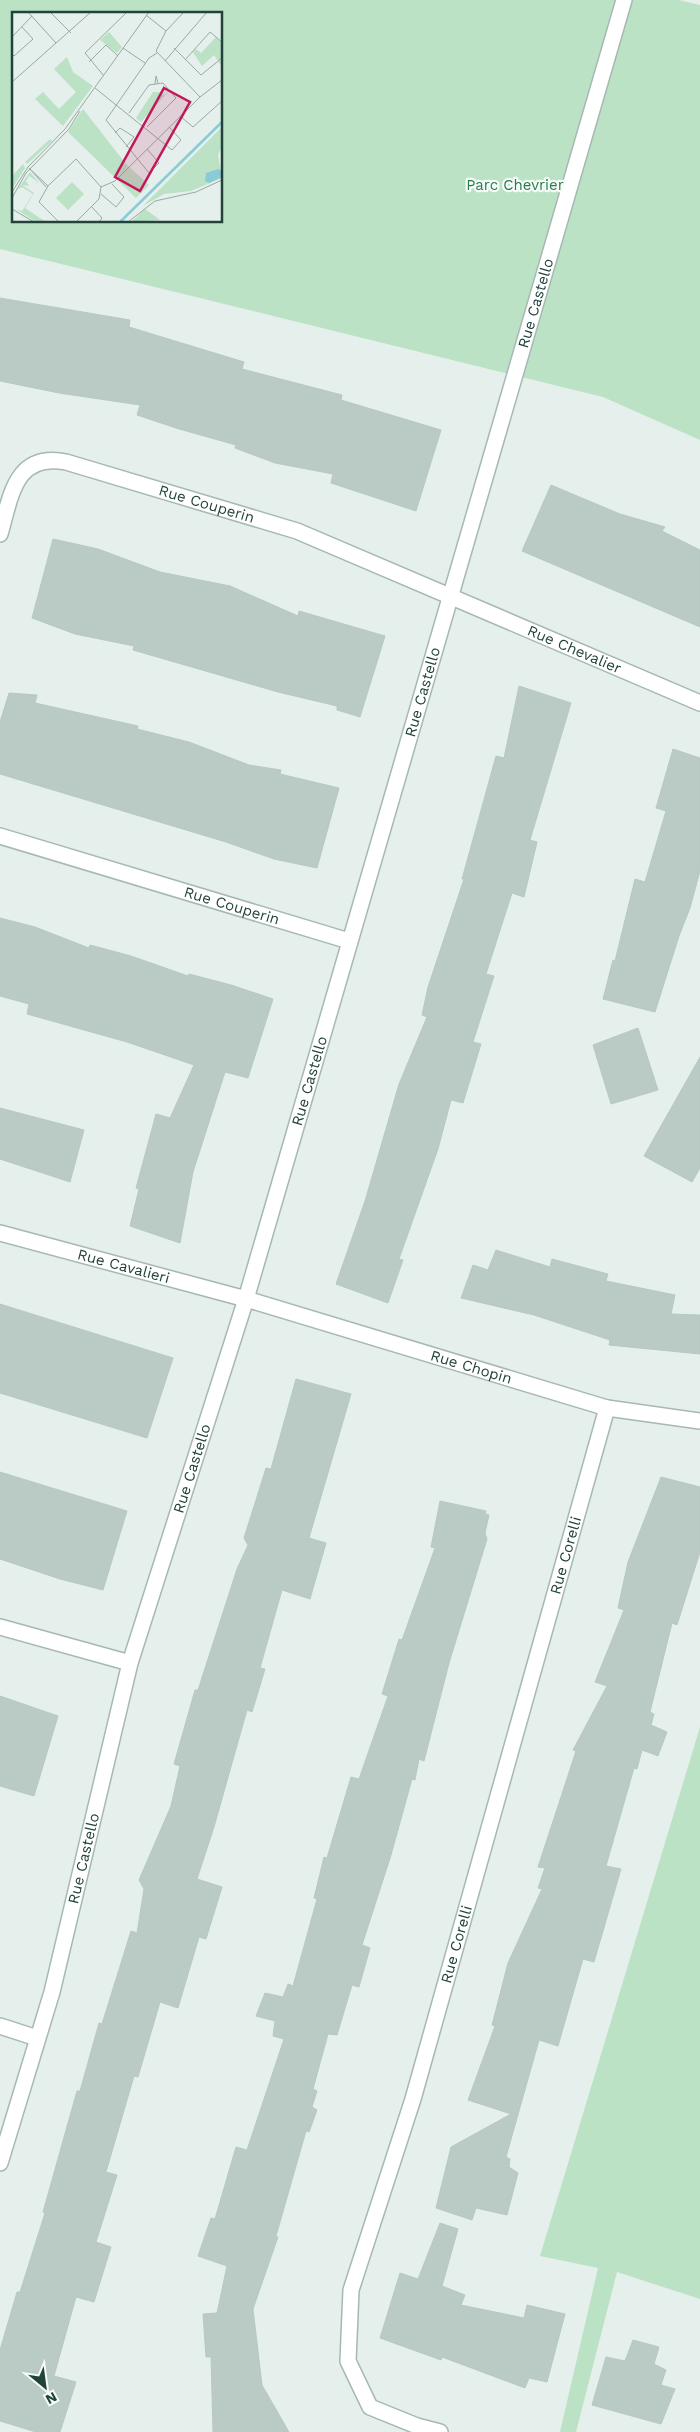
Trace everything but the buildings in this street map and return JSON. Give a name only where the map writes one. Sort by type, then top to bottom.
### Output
[{"type":"street","name":"Rue Castello","points":[[0,2163],[52,1992],[130,1663],[246,1299],[624,0]]},
{"type":"street","name":"Rue Couperin","points":[[0,534],[18,477],[23,471],[50,459],[297,531],[449,598]]},
{"type":"street","name":"Rue Chevalier","points":[[449,598],[700,703]]},
{"type":"street","name":"Rue Couperin","points":[[0,836],[349,941]]},
{"type":"street","name":"Rue Cavalieri","points":[[0,1233],[246,1299]]},
{"type":"street","name":"Rue Chopin","points":[[246,1299],[607,1408],[700,1421]]},
{"type":"street","name":"Rue Corelli","points":[[440,2432],[417,2426],[370,2407],[348,2361],[351,2290],[413,2099],[607,1408]]},
{"type":"street","points":[[0,1627],[130,1663]]},
{"type":"street","points":[[0,2026],[37,2038]]},
{"type":"green space","name":"Parc Chevrier","points":[[0,0],[679,0],[700,5],[700,440],[603,397],[0,249]]},
{"type":"green space","points":[[700,1727],[700,2299],[617,2272],[576,2432],[560,2432],[598,2268],[540,2256]]}]
